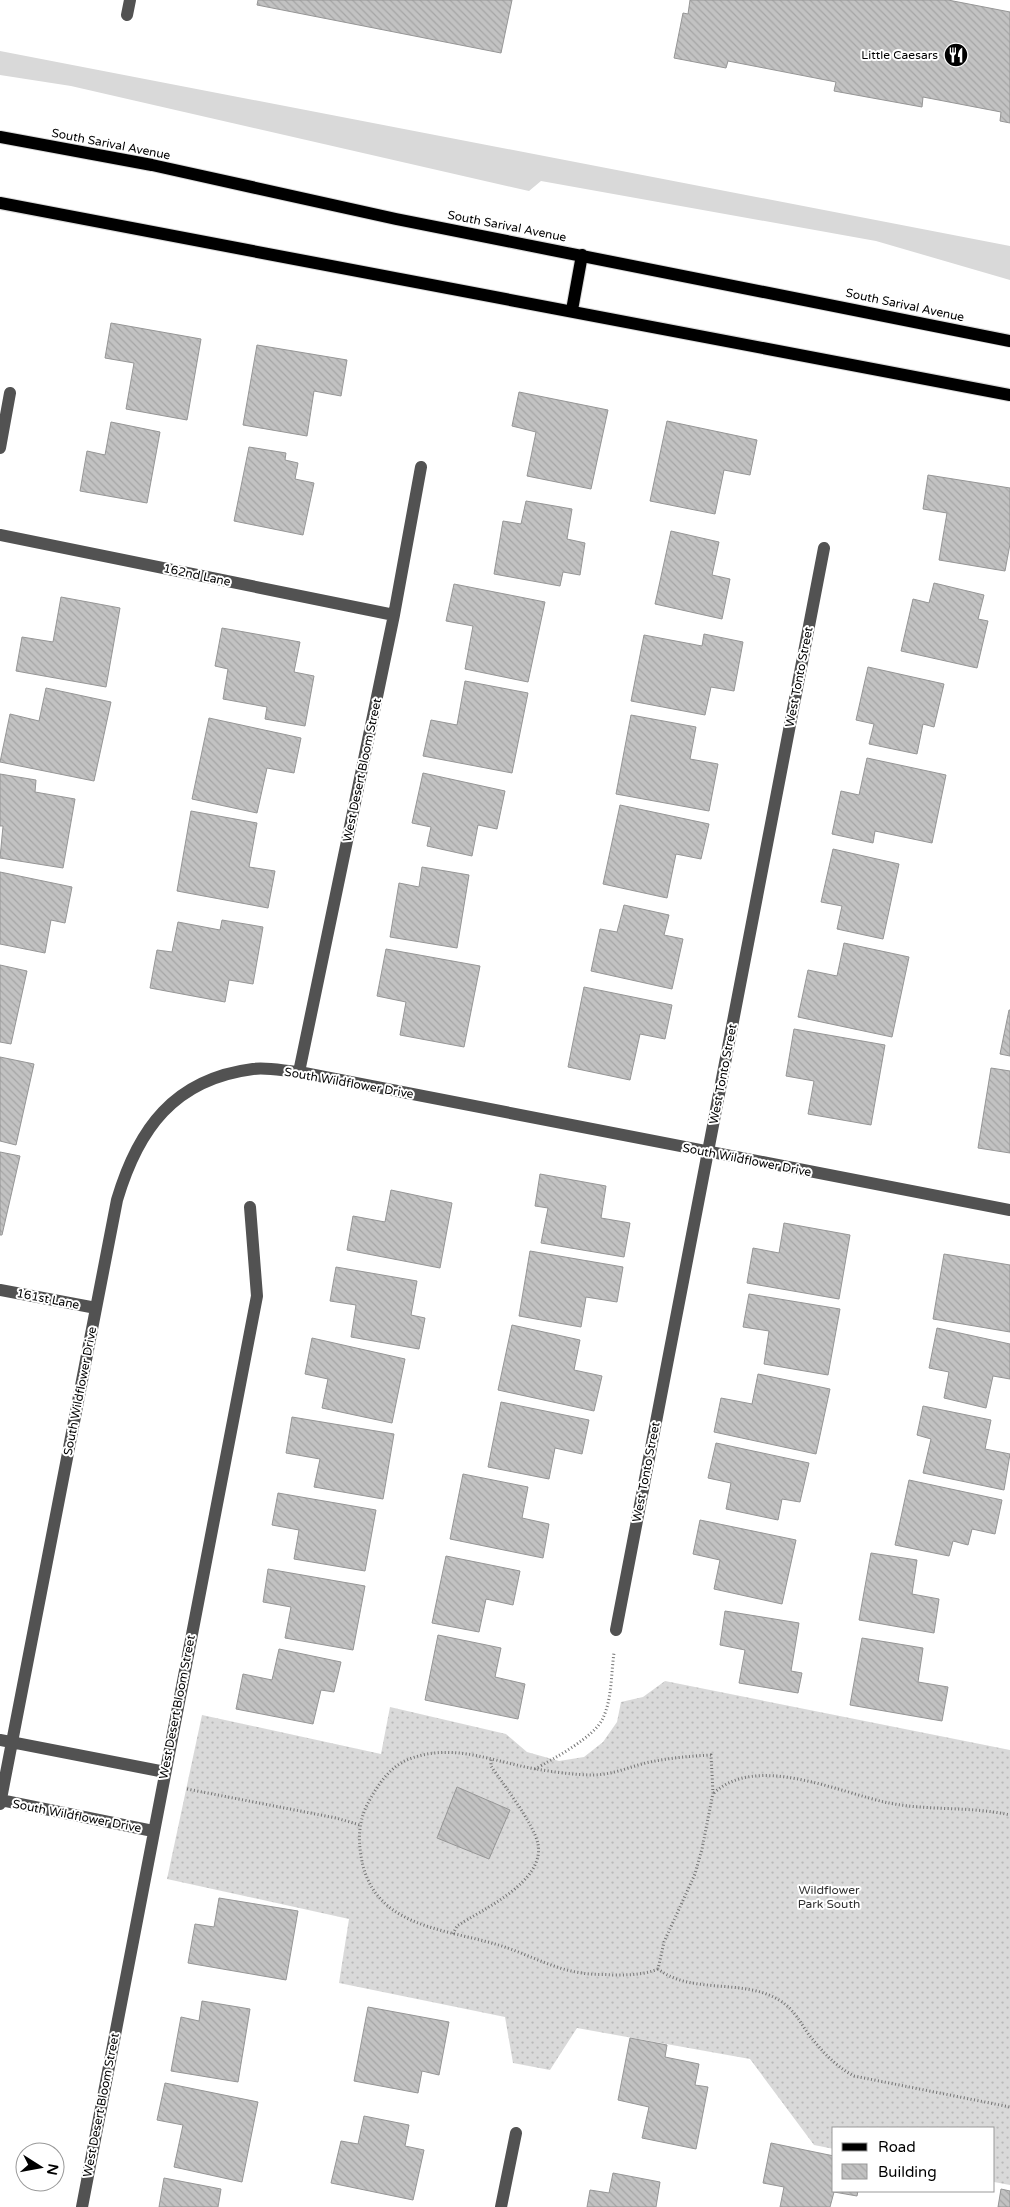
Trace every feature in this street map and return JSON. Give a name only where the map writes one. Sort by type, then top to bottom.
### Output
[{"type":"main road","name":"South Sarival Avenue","points":[[0,137],[152,165],[396,219],[1010,341]]},
{"type":"main road","points":[[0,203],[572,310],[1010,395]]},
{"type":"main road","points":[[572,310],[582,255]]},
{"type":"street","points":[[127,15],[130,0]]},
{"type":"street","points":[[0,448],[10,393]]},
{"type":"street","name":"West Desert Bloom Street","points":[[299,1072],[394,615],[422,466]]},
{"type":"street","name":"162nd Lane","points":[[0,534],[394,615]]},
{"type":"street","name":"West Tonto Street","points":[[616,1630],[824,548]]},
{"type":"street","name":"South Wildflower Drive","points":[[153,1831],[0,1801],[6,1771],[6,1741],[117,1200],[126,1168],[143,1135],[166,1107],[197,1085],[230,1074],[254,1068],[299,1072],[1010,1210]]},
{"type":"street","name":"West Desert Bloom Street","points":[[82,2207],[257,1296],[250,1207]]},
{"type":"street","name":"161st Lane","points":[[0,1290],[96,1308]]},
{"type":"street","points":[[6,1741],[164,1778]]},
{"type":"street","points":[[502,2207],[516,2132]]},
{"type":"path","points":[[536,1769],[570,1748],[602,1720],[608,1705],[616,1630]]},
{"type":"path","points":[[430,1752],[460,1752],[536,1769],[594,1775],[621,1771],[665,1760],[711,1755],[713,1794],[695,1874],[664,1942],[658,1970],[645,1975],[582,1973],[561,1968],[495,1944],[421,1925],[384,1904],[371,1886],[363,1866],[360,1825],[374,1791],[391,1770],[409,1758],[430,1752]]},
{"type":"path","points":[[453,1934],[457,1926],[524,1882],[534,1870],[539,1858],[538,1843],[530,1827],[491,1766],[491,1758]]},
{"type":"path","points":[[713,1794],[721,1786],[734,1781],[760,1776],[791,1778],[889,1803],[1010,1815]]},
{"type":"path","points":[[164,1778],[360,1825]]},
{"type":"path","points":[[658,1970],[668,1977],[734,1987],[779,2000],[794,2011],[809,2034],[840,2069],[854,2076],[1010,2107]]},
{"type":"green space","points":[[0,51],[1010,246],[1010,280],[876,241],[541,181],[529,191],[71,86],[0,75]]},
{"type":"green space","name":"Wildflower Park South","points":[[665,1681],[1010,1750],[1010,2185],[995,2182],[995,2127],[832,2127],[832,2149],[814,2145],[750,2059],[577,2028],[550,2070],[513,2063],[505,2017],[339,1983],[349,1919],[167,1879],[202,1715],[381,1754],[390,1707],[506,1734],[527,1752],[559,1761],[584,1757],[603,1742],[617,1722],[621,1702],[643,1697]]},
{"type":"building","points":[[258,0],[512,0],[501,53],[257,5]]},
{"type":"building","points":[[690,0],[948,0],[1010,12],[1010,123],[1000,121],[1001,112],[923,97],[922,107],[834,91],[836,82],[728,61],[726,68],[674,58],[683,13],[688,14]]},
{"type":"building","points":[[111,323],[201,339],[187,420],[126,409],[134,363],[105,358]]},
{"type":"building","points":[[257,345],[347,360],[341,396],[314,391],[307,436],[243,425]]},
{"type":"building","points":[[519,392],[608,410],[591,489],[527,476],[536,432],[512,426]]},
{"type":"building","points":[[667,421],[757,440],[750,475],[724,470],[715,514],[650,501]]},
{"type":"building","points":[[111,422],[160,432],[147,503],[80,491],[87,451],[105,455]]},
{"type":"building","points":[[249,447],[286,453],[285,460],[298,463],[295,479],[314,483],[303,535],[234,521]]},
{"type":"building","points":[[928,475],[1010,488],[1010,544],[1005,571],[939,560],[947,513],[923,509]]},
{"type":"building","points":[[526,501],[572,509],[567,539],[585,543],[580,575],[563,572],[560,586],[494,574],[503,521],[521,524]]},
{"type":"building","points":[[671,531],[719,542],[712,575],[730,579],[722,619],[655,604]]},
{"type":"building","points":[[934,583],[984,595],[978,619],[988,621],[977,668],[901,651],[913,599],[929,603]]},
{"type":"building","points":[[454,584],[545,602],[528,682],[465,669],[473,626],[446,621]]},
{"type":"building","points":[[61,597],[120,608],[106,687],[16,671],[22,637],[53,642]]},
{"type":"building","points":[[222,628],[300,642],[294,672],[314,676],[305,726],[265,719],[267,707],[223,699],[228,669],[215,666]]},
{"type":"building","points":[[704,634],[743,642],[734,691],[711,687],[705,715],[631,701],[644,635],[702,646]]},
{"type":"building","points":[[868,667],[944,684],[934,727],[923,724],[917,754],[869,744],[874,724],[856,720]]},
{"type":"building","points":[[465,681],[528,693],[512,773],[423,756],[431,720],[457,725]]},
{"type":"building","points":[[46,688],[111,702],[94,781],[0,762],[10,714],[39,721]]},
{"type":"building","points":[[631,715],[696,727],[690,759],[718,764],[709,811],[616,794]]},
{"type":"building","points":[[209,718],[301,738],[294,773],[267,768],[257,813],[192,799]]},
{"type":"building","points":[[867,758],[946,775],[932,843],[875,831],[873,843],[832,834],[841,791],[859,795]]},
{"type":"building","points":[[423,773],[505,791],[497,829],[478,825],[472,856],[427,846],[431,827],[412,823]]},
{"type":"building","points":[[0,774],[36,780],[35,792],[75,799],[63,868],[0,858],[3,826],[0,826]]},
{"type":"building","points":[[620,805],[709,824],[701,859],[676,854],[667,898],[603,884]]},
{"type":"building","points":[[191,811],[257,823],[249,867],[275,871],[268,908],[177,891]]},
{"type":"building","points":[[833,849],[899,864],[883,939],[837,929],[842,906],[821,902]]},
{"type":"building","points":[[422,867],[469,875],[457,948],[390,937],[399,883],[419,887]]},
{"type":"building","points":[[0,872],[72,887],[65,923],[51,920],[45,953],[0,944]]},
{"type":"building","points":[[624,905],[669,915],[664,935],[683,939],[672,989],[591,971],[600,929],[617,932]]},
{"type":"building","points":[[222,920],[263,927],[253,984],[229,980],[225,1002],[150,988],[157,950],[172,952],[178,922],[220,930]]},
{"type":"building","points":[[844,943],[909,957],[892,1037],[798,1017],[808,970],[837,976]]},
{"type":"building","points":[[386,949],[480,966],[464,1047],[400,1035],[406,1002],[377,996]]},
{"type":"building","points":[[0,965],[27,971],[11,1044],[0,1042]]},
{"type":"building","points":[[584,987],[672,1005],[665,1039],[640,1034],[630,1080],[568,1067]]},
{"type":"building","points":[[1010,1010],[1010,1056],[1000,1054]]},
{"type":"building","points":[[794,1029],[885,1045],[871,1125],[808,1114],[814,1081],[786,1076]]},
{"type":"building","points":[[0,1057],[34,1064],[16,1145],[0,1141]]},
{"type":"building","points":[[991,1068],[1010,1071],[1010,1153],[978,1148]]},
{"type":"building","points":[[0,1152],[20,1156],[2,1235],[0,1235]]},
{"type":"building","points":[[540,1174],[606,1186],[601,1218],[630,1223],[624,1257],[541,1243],[548,1208],[535,1206]]},
{"type":"building","points":[[391,1190],[452,1203],[440,1268],[347,1250],[353,1216],[385,1222]]},
{"type":"building","points":[[784,1223],[850,1235],[839,1299],[747,1283],[753,1248],[779,1253]]},
{"type":"building","points":[[530,1251],[623,1267],[617,1302],[586,1297],[581,1327],[519,1316]]},
{"type":"building","points":[[944,1254],[1010,1265],[1010,1332],[933,1319]]},
{"type":"building","points":[[336,1267],[417,1281],[411,1315],[425,1318],[419,1349],[351,1337],[356,1305],[330,1301]]},
{"type":"building","points":[[749,1294],[840,1309],[828,1375],[764,1364],[769,1331],[743,1327]]},
{"type":"building","points":[[512,1325],[580,1340],[574,1370],[602,1376],[594,1411],[498,1390]]},
{"type":"building","points":[[937,1328],[1010,1344],[1010,1379],[993,1376],[986,1408],[944,1398],[949,1372],[929,1368]]},
{"type":"building","points":[[312,1338],[405,1359],[392,1423],[322,1408],[328,1379],[305,1374]]},
{"type":"building","points":[[758,1374],[830,1389],[816,1454],[714,1432],[721,1398],[752,1404]]},
{"type":"building","points":[[501,1402],[589,1420],[582,1454],[555,1448],[549,1479],[488,1467]]},
{"type":"building","points":[[923,1406],[991,1420],[985,1449],[1010,1454],[1004,1490],[923,1473],[931,1439],[917,1435]]},
{"type":"building","points":[[292,1417],[394,1434],[383,1499],[314,1487],[320,1459],[286,1453]]},
{"type":"building","points":[[716,1443],[809,1463],[800,1502],[782,1499],[778,1520],[726,1509],[731,1483],[708,1478]]},
{"type":"building","points":[[463,1474],[528,1487],[522,1518],[549,1524],[543,1558],[450,1539]]},
{"type":"building","points":[[909,1480],[1002,1500],[995,1534],[972,1529],[968,1545],[953,1541],[949,1556],[895,1545]]},
{"type":"building","points":[[278,1493],[376,1510],[365,1571],[294,1559],[299,1530],[272,1525]]},
{"type":"building","points":[[700,1520],[796,1540],[782,1604],[714,1589],[720,1560],[693,1554]]},
{"type":"building","points":[[871,1553],[917,1560],[912,1594],[939,1599],[934,1633],[859,1620]]},
{"type":"building","points":[[446,1556],[520,1571],[513,1605],[486,1599],[479,1632],[432,1623]]},
{"type":"building","points":[[268,1569],[365,1586],[353,1650],[285,1638],[291,1607],[263,1602]]},
{"type":"building","points":[[725,1611],[799,1623],[791,1671],[802,1673],[798,1693],[739,1683],[745,1650],[720,1645]]},
{"type":"building","points":[[438,1635],[501,1648],[495,1677],[525,1684],[518,1719],[425,1700]]},
{"type":"building","points":[[862,1638],[923,1648],[918,1682],[948,1687],[942,1721],[850,1705]]},
{"type":"building","points":[[279,1649],[341,1662],[334,1692],[321,1690],[313,1724],[236,1709],[243,1674],[272,1680]]},
{"type":"building","points":[[457,1787],[510,1810],[489,1859],[437,1838]]},
{"type":"building","points":[[219,1898],[298,1911],[286,1980],[188,1963],[195,1924],[214,1927]]},
{"type":"building","points":[[202,2001],[250,2009],[238,2082],[171,2071],[181,2017],[199,2021]]},
{"type":"building","points":[[368,2007],[449,2022],[439,2075],[422,2071],[418,2093],[354,2081]]},
{"type":"building","points":[[630,2038],[667,2045],[665,2057],[699,2064],[695,2085],[708,2087],[696,2149],[642,2138],[649,2107],[618,2100]]},
{"type":"building","points":[[165,2083],[258,2102],[242,2182],[174,2167],[183,2125],[157,2120]]},
{"type":"building","points":[[364,2116],[409,2125],[405,2146],[424,2150],[413,2200],[331,2183],[341,2141],[358,2144]]},
{"type":"building","points":[[771,2143],[832,2156],[832,2192],[834,2192],[830,2207],[780,2207],[784,2187],[763,2183]]},
{"type":"building","points":[[613,2173],[660,2182],[656,2207],[587,2207],[590,2190],[609,2193]]},
{"type":"building","points":[[164,2178],[221,2189],[218,2207],[159,2207]]},
{"type":"building","points":[[1001,2189],[1010,2191],[1010,2207],[998,2207]]},
{"type":"building","points":[[834,2192],[858,2192],[857,2196]]},
{"type":"place","name":"Little Caesars","points":[[956,55]]}]
